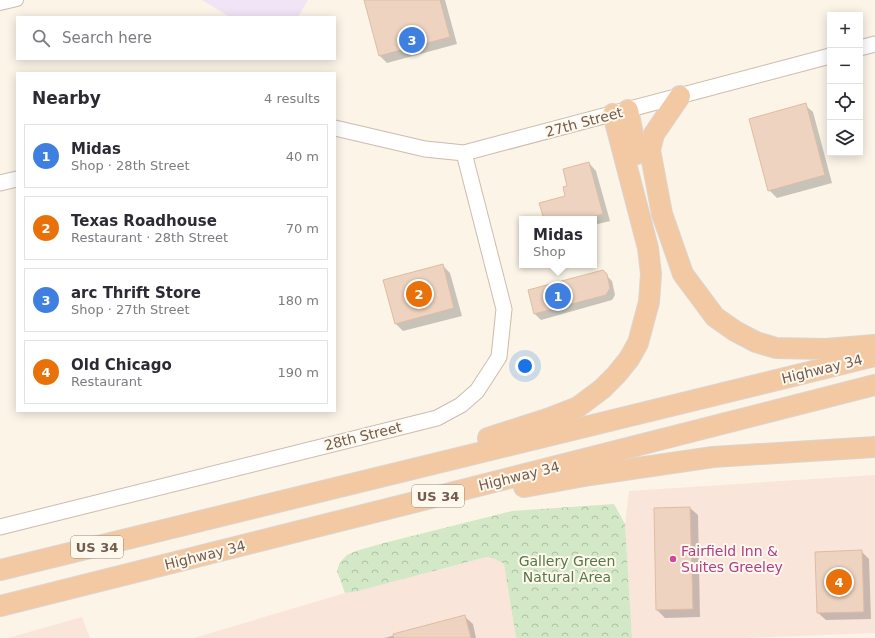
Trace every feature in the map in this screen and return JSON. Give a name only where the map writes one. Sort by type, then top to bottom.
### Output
[{"type":"highway","points":[[680,96],[661,121],[651,142],[650,150],[662,214],[683,274],[716,317],[735,331],[756,342],[776,348],[825,350],[875,345]]},
{"type":"highway","points":[[620,112],[650,193],[662,214]]},
{"type":"highway","points":[[431,465],[458,447],[504,434],[578,407],[602,389],[616,375],[638,343],[649,302],[651,274],[648,248],[620,112]]},
{"type":"highway","name":"Highway 34","points":[[0,570],[875,356]]},
{"type":"highway","name":"Highway 34","points":[[0,606],[875,385]]},
{"type":"highway","points":[[415,502],[470,496],[590,475],[713,458],[875,447]]},
{"type":"street","points":[[0,4],[17,0]]},
{"type":"street","points":[[863,47],[875,44]]},
{"type":"street","name":"27th Street","points":[[336,128],[424,148],[464,153],[827,57]]},
{"type":"street","name":"28th Street","points":[[0,527],[437,418],[461,406],[477,391],[499,357],[504,309],[464,153]]},
{"type":"street","points":[[0,183],[16,179]]},
{"type":"shaded area","points":[[202,0],[308,0],[299,16],[228,16]]},
{"type":"shaded area","points":[[875,475],[875,633],[747,638],[632,638],[625,524],[629,491]]},
{"type":"shaded area","points":[[487,557],[504,564],[516,638],[194,638],[345,593],[354,592]]},
{"type":"shaded area","points":[[82,617],[90,638],[8,638]]},
{"type":"green space","name":"Gallery Green Natural Area","points":[[614,504],[625,524],[632,638],[516,638],[504,564],[487,557],[354,592],[345,593],[337,571],[340,562],[347,555],[356,551],[512,511]]},
{"type":"building","points":[[364,0],[440,0],[450,37],[379,56]]},
{"type":"building","points":[[806,103],[825,175],[768,191],[749,119]]},
{"type":"building","points":[[589,162],[603,214],[595,216],[543,216],[539,203],[565,196],[563,187],[567,186],[563,169]]},
{"type":"building","points":[[443,264],[454,308],[395,324],[383,280]]},
{"type":"building","points":[[603,270],[607,274],[610,288],[606,295],[534,314],[528,290]]},
{"type":"building","name":"Fairfield Inn & Suites Greeley","points":[[690,507],[693,609],[656,610],[654,508]]},
{"type":"building","points":[[862,550],[864,612],[817,613],[815,552]]},
{"type":"building","points":[[465,615],[471,638],[394,638],[393,634]]},
{"type":"place","name":"arc Thrift Store","points":[[412,40]]},
{"type":"place","name":"Texas Roadhouse","points":[[419,294]]},
{"type":"place","name":"Midas","points":[[558,296]]},
{"type":"place","name":"Fairfield Inn & Suites Greeley","points":[[673,559]]},
{"type":"place","name":"Old Chicago","points":[[839,582]]}]
